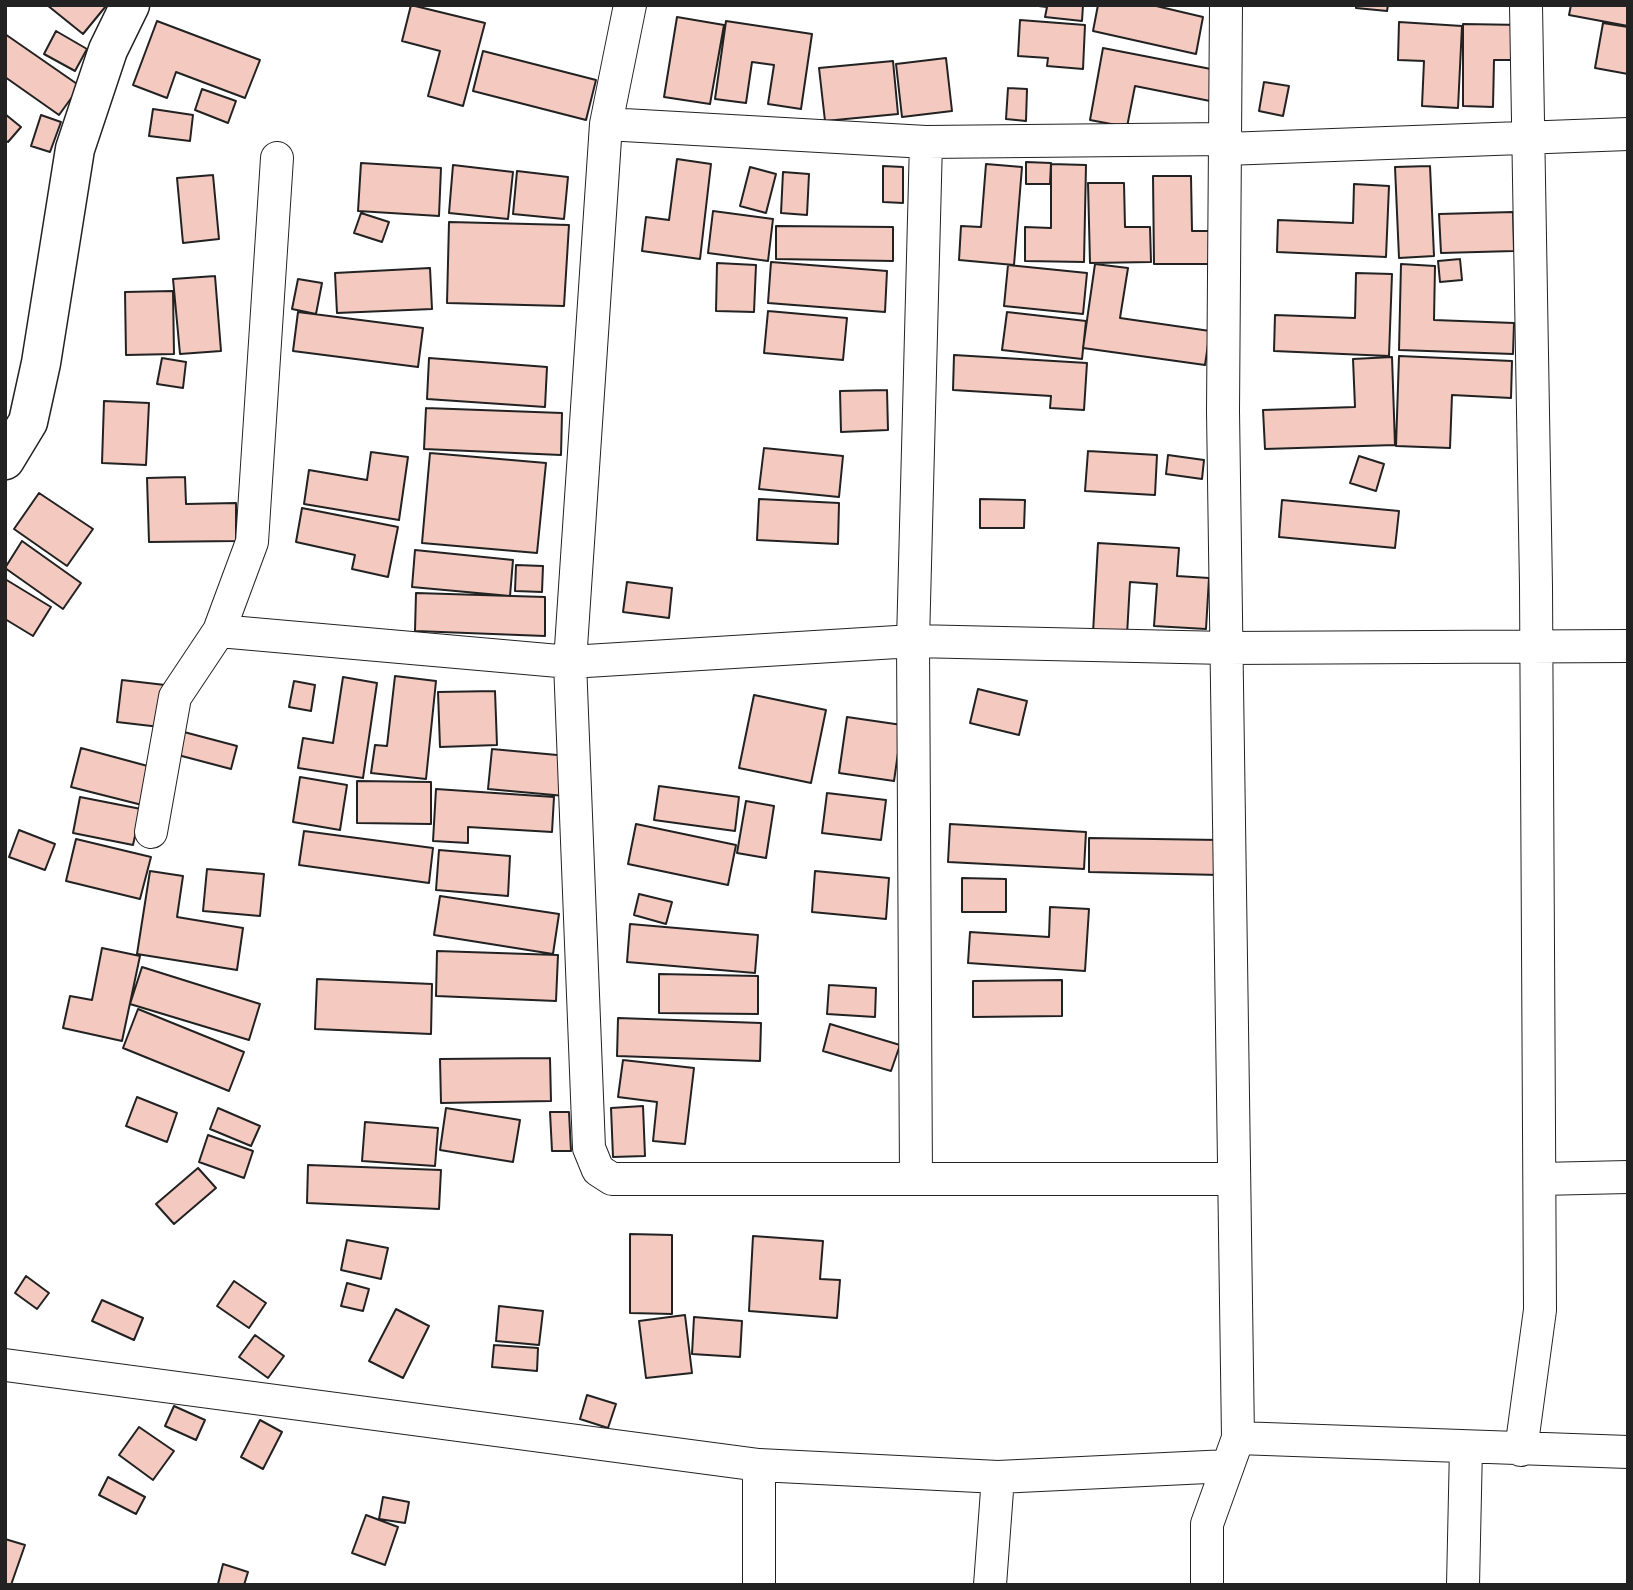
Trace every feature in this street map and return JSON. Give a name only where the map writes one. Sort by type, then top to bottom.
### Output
[{"type":"street","points":[[5,460],[28,422],[41,363],[75,149],[108,50],[130,5]]},
{"type":"street","points":[[630,5],[606,124],[570,663],[589,1149],[598,1170],[612,1179],[1234,1179]]},
{"type":"street","points":[[1207,1585],[1207,1524],[1233,1452],[1234,1179],[1223,411],[1226,5]]},
{"type":"street","points":[[1521,1450],[1540,1310],[1536,647],[1526,5]]},
{"type":"street","points":[[606,124],[926,142],[1227,144],[1628,134]]},
{"type":"street","points":[[916,1179],[913,641],[926,142]]},
{"type":"street","points":[[151,832],[175,697],[219,631],[252,542],[277,158]]},
{"type":"street","points":[[219,631],[570,663],[913,641],[1226,648],[1628,646]]},
{"type":"street","points":[[1539,1179],[1628,1177]]},
{"type":"street","points":[[5,1365],[760,1465],[998,1477],[1233,1452],[1466,1447],[1628,1452]]},
{"type":"street","points":[[1463,1585],[1466,1447]]},
{"type":"street","points":[[759,1585],[760,1465]]},
{"type":"street","points":[[990,1585],[998,1477]]},
{"type":"building","points":[[47,5],[105,5],[106,6],[83,34]]},
{"type":"building","points":[[411,5],[485,23],[463,106],[428,96],[440,51],[402,41]]},
{"type":"building","points":[[1030,5],[1083,5],[1082,21],[1045,17],[1047,7]]},
{"type":"building","points":[[1098,5],[1152,5],[1203,17],[1196,54],[1093,31]]},
{"type":"building","points":[[1356,5],[1388,5],[1387,11],[1356,8]]},
{"type":"building","points":[[1571,5],[1628,5],[1628,26],[1569,15]]},
{"type":"building","points":[[677,17],[724,25],[710,104],[664,97]]},
{"type":"building","points":[[1020,20],[1085,25],[1083,69],[1047,66],[1048,58],[1018,56]]},
{"type":"building","points":[[157,21],[260,60],[245,98],[176,72],[167,98],[133,85]]},
{"type":"building","points":[[726,21],[812,34],[801,109],[768,104],[774,65],[752,62],[746,103],[715,99]]},
{"type":"building","points":[[1399,22],[1462,26],[1458,108],[1422,106],[1424,61],[1398,60]]},
{"type":"building","points":[[1603,23],[1628,27],[1628,74],[1595,68]]},
{"type":"building","points":[[1463,24],[1523,25],[1523,60],[1494,60],[1493,107],[1463,106]]},
{"type":"building","points":[[56,31],[87,49],[75,71],[44,54]]},
{"type":"building","points":[[5,34],[80,86],[59,115],[5,77]]},
{"type":"building","points":[[1103,48],[1216,70],[1210,101],[1135,86],[1127,127],[1090,120]]},
{"type":"building","points":[[483,51],[596,80],[586,120],[473,91]]},
{"type":"building","points":[[946,58],[952,111],[902,117],[896,64]]},
{"type":"building","points":[[893,61],[898,114],[825,121],[819,68]]},
{"type":"building","points":[[1264,82],[1289,86],[1283,116],[1259,111]]},
{"type":"building","points":[[1008,88],[1027,89],[1026,121],[1006,119]]},
{"type":"building","points":[[202,89],[236,101],[228,123],[195,110]]},
{"type":"building","points":[[153,109],[193,115],[190,141],[149,136]]},
{"type":"building","points":[[5,114],[21,127],[8,142],[5,140]]},
{"type":"building","points":[[41,115],[61,122],[50,152],[31,146]]},
{"type":"building","points":[[677,159],[711,164],[700,259],[642,251],[646,217],[669,220]]},
{"type":"building","points":[[1026,162],[1051,163],[1050,184],[1026,184]]},
{"type":"building","points":[[361,163],[441,168],[439,216],[358,211]]},
{"type":"building","points":[[986,164],[1022,167],[1014,265],[959,260],[961,226],[981,227]]},
{"type":"building","points":[[1051,164],[1086,165],[1084,262],[1025,261],[1025,227],[1051,228]]},
{"type":"building","points":[[453,165],[513,172],[508,219],[449,213]]},
{"type":"building","points":[[883,166],[903,167],[903,203],[883,202]]},
{"type":"building","points":[[1430,166],[1434,256],[1399,258],[1395,167]]},
{"type":"building","points":[[750,167],[776,174],[766,213],[740,206]]},
{"type":"building","points":[[517,171],[568,177],[564,219],[513,214]]},
{"type":"building","points":[[783,172],[809,174],[807,215],[781,213]]},
{"type":"building","points":[[213,175],[219,239],[183,243],[177,178]]},
{"type":"building","points":[[1153,176],[1191,176],[1192,231],[1214,231],[1214,264],[1154,264]]},
{"type":"building","points":[[1088,183],[1124,183],[1125,227],[1150,227],[1151,262],[1090,263]]},
{"type":"building","points":[[1354,184],[1389,186],[1386,257],[1277,252],[1278,220],[1353,223]]},
{"type":"building","points":[[713,211],[773,219],[768,261],[708,253]]},
{"type":"building","points":[[1513,212],[1514,251],[1441,253],[1439,214]]},
{"type":"building","points":[[361,213],[389,222],[382,242],[354,233]]},
{"type":"building","points":[[449,222],[569,225],[564,306],[447,303]]},
{"type":"building","points":[[776,226],[893,227],[893,261],[776,259]]},
{"type":"building","points":[[1460,259],[1462,280],[1440,282],[1438,261]]},
{"type":"building","points":[[771,262],[887,271],[885,312],[768,303]]},
{"type":"building","points":[[717,263],[756,265],[754,312],[716,311]]},
{"type":"building","points":[[1095,264],[1128,268],[1120,318],[1210,331],[1205,365],[1083,348]]},
{"type":"building","points":[[1401,264],[1435,266],[1434,320],[1514,323],[1513,354],[1399,350]]},
{"type":"building","points":[[1008,265],[1087,273],[1083,314],[1004,306]]},
{"type":"building","points":[[430,268],[432,309],[337,313],[335,273]]},
{"type":"building","points":[[1356,273],[1392,274],[1389,356],[1274,351],[1275,315],[1355,318]]},
{"type":"building","points":[[215,276],[221,351],[180,354],[173,279]]},
{"type":"building","points":[[298,279],[322,283],[316,314],[292,309]]},
{"type":"building","points":[[173,291],[174,354],[126,355],[125,292]]},
{"type":"building","points":[[768,311],[847,318],[843,360],[764,353]]},
{"type":"building","points":[[298,312],[423,328],[418,367],[293,351]]},
{"type":"building","points":[[1007,312],[1086,321],[1082,359],[1002,350]]},
{"type":"building","points":[[954,355],[1087,363],[1084,410],[1050,408],[1051,396],[953,390]]},
{"type":"building","points":[[1399,356],[1512,361],[1511,398],[1452,395],[1450,448],[1396,446]]},
{"type":"building","points":[[1392,357],[1395,445],[1265,449],[1263,410],[1355,407],[1353,359]]},
{"type":"building","points":[[162,358],[186,362],[183,388],[157,384]]},
{"type":"building","points":[[429,358],[547,367],[545,407],[427,399]]},
{"type":"building","points":[[887,390],[888,430],[841,432],[840,391]]},
{"type":"building","points":[[104,401],[149,403],[146,465],[102,463]]},
{"type":"building","points":[[426,408],[562,413],[561,455],[424,449]]},
{"type":"building","points":[[764,448],[843,456],[839,497],[759,489]]},
{"type":"building","points":[[1088,451],[1157,455],[1155,495],[1085,491]]},
{"type":"building","points":[[371,452],[408,457],[399,520],[304,504],[309,470],[367,480]]},
{"type":"building","points":[[430,453],[546,463],[537,553],[422,543]]},
{"type":"building","points":[[1168,455],[1204,460],[1202,479],[1166,474]]},
{"type":"building","points":[[1359,456],[1384,464],[1376,491],[1350,483]]},
{"type":"building","points":[[185,477],[186,504],[236,503],[236,541],[149,542],[147,478]]},
{"type":"building","points":[[39,493],[93,529],[67,566],[14,529]]},
{"type":"building","points":[[759,499],[839,503],[838,544],[757,540]]},
{"type":"building","points":[[980,499],[1025,500],[1024,528],[980,528]]},
{"type":"building","points":[[1282,500],[1399,511],[1395,548],[1279,537]]},
{"type":"building","points":[[302,508],[398,527],[388,577],[352,569],[355,555],[296,542]]},
{"type":"building","points":[[22,541],[81,583],[63,609],[5,568]]},
{"type":"building","points":[[1098,543],[1179,548],[1177,576],[1209,578],[1206,629],[1154,626],[1157,584],[1130,582],[1127,635],[1093,633]]},
{"type":"building","points":[[415,550],[513,560],[510,596],[412,587]]},
{"type":"building","points":[[516,565],[543,566],[542,592],[515,591]]},
{"type":"building","points":[[5,579],[51,607],[33,636],[5,619]]},
{"type":"building","points":[[627,582],[672,588],[669,618],[623,612]]},
{"type":"building","points":[[416,593],[545,597],[545,636],[415,631]]},
{"type":"building","points":[[395,676],[436,681],[426,779],[371,773],[375,745],[387,746]]},
{"type":"building","points":[[343,677],[377,683],[363,778],[298,768],[303,738],[333,743]]},
{"type":"building","points":[[122,680],[165,685],[160,727],[117,722]]},
{"type":"building","points":[[294,681],[315,685],[311,711],[289,707]]},
{"type":"building","points":[[978,689],[1027,701],[1019,735],[970,723]]},
{"type":"building","points":[[495,691],[497,745],[440,747],[438,692]]},
{"type":"building","points":[[754,695],[826,710],[811,783],[739,768]]},
{"type":"building","points":[[847,717],[902,725],[894,781],[839,773]]},
{"type":"building","points":[[184,732],[237,746],[231,769],[178,755]]},
{"type":"building","points":[[81,748],[155,768],[146,806],[71,787]]},
{"type":"building","points":[[492,749],[568,756],[565,796],[488,789]]},
{"type":"building","points":[[300,777],[347,785],[340,830],[293,822]]},
{"type":"building","points":[[357,781],[431,782],[431,824],[357,823]]},
{"type":"building","points":[[659,786],[739,797],[735,831],[654,820]]},
{"type":"building","points":[[436,789],[554,797],[552,832],[468,827],[468,843],[433,841]]},
{"type":"building","points":[[827,793],[886,800],[881,840],[822,833]]},
{"type":"building","points":[[80,797],[141,809],[133,845],[73,833]]},
{"type":"building","points":[[746,801],[774,806],[766,858],[737,853]]},
{"type":"building","points":[[636,824],[736,845],[728,885],[628,864]]},
{"type":"building","points":[[950,824],[1086,832],[1084,869],[948,862]]},
{"type":"building","points":[[19,830],[55,844],[45,870],[9,857]]},
{"type":"building","points":[[304,831],[433,848],[429,883],[299,865]]},
{"type":"building","points":[[1089,838],[1220,840],[1220,875],[1089,872]]},
{"type":"building","points":[[76,839],[151,857],[140,899],[66,881]]},
{"type":"building","points":[[439,850],[510,856],[508,896],[436,890]]},
{"type":"building","points":[[207,869],[264,874],[260,916],[203,911]]},
{"type":"building","points":[[150,871],[183,876],[177,917],[243,928],[237,970],[137,954]]},
{"type":"building","points":[[815,871],[889,878],[886,919],[812,912]]},
{"type":"building","points":[[962,878],[1006,879],[1006,912],[962,912]]},
{"type":"building","points":[[639,894],[672,902],[666,924],[634,915]]},
{"type":"building","points":[[440,896],[559,914],[553,954],[434,935]]},
{"type":"building","points":[[1050,907],[1089,909],[1085,971],[968,963],[970,932],[1049,937]]},
{"type":"building","points":[[630,924],[758,935],[755,973],[627,962]]},
{"type":"building","points":[[102,948],[140,956],[122,1041],[63,1028],[70,996],[92,1000]]},
{"type":"building","points":[[437,951],[558,955],[556,1001],[436,996]]},
{"type":"building","points":[[142,967],[260,1004],[249,1040],[130,1004]]},
{"type":"building","points":[[659,974],[758,976],[758,1014],[659,1013]]},
{"type":"building","points":[[317,979],[432,984],[431,1034],[315,1029]]},
{"type":"building","points":[[1062,980],[1062,1016],[973,1017],[973,981]]},
{"type":"building","points":[[829,985],[876,988],[875,1017],[827,1014]]},
{"type":"building","points":[[138,1009],[244,1052],[229,1091],[123,1048]]},
{"type":"building","points":[[618,1018],[761,1023],[760,1061],[617,1056]]},
{"type":"building","points":[[830,1024],[900,1045],[891,1071],[823,1051]]},
{"type":"building","points":[[550,1058],[551,1101],[441,1103],[440,1059]]},
{"type":"building","points":[[623,1060],[694,1068],[685,1144],[653,1141],[657,1102],[618,1097]]},
{"type":"building","points":[[137,1097],[177,1113],[167,1142],[126,1126]]},
{"type":"building","points":[[643,1106],[645,1156],[613,1157],[611,1108]]},
{"type":"building","points":[[218,1108],[260,1126],[251,1146],[210,1129]]},
{"type":"building","points":[[446,1108],[520,1120],[513,1162],[440,1150]]},
{"type":"building","points":[[550,1112],[569,1112],[571,1151],[552,1151]]},
{"type":"building","points":[[365,1122],[438,1128],[435,1166],[362,1161]]},
{"type":"building","points":[[208,1135],[253,1151],[244,1178],[199,1162]]},
{"type":"building","points":[[308,1165],[441,1170],[439,1209],[307,1203]]},
{"type":"building","points":[[198,1168],[216,1188],[174,1224],[156,1204]]},
{"type":"building","points":[[630,1234],[672,1235],[672,1314],[630,1313]]},
{"type":"building","points":[[753,1236],[823,1241],[820,1279],[840,1280],[837,1318],[749,1311]]},
{"type":"building","points":[[347,1240],[388,1248],[381,1279],[341,1270]]},
{"type":"building","points":[[26,1276],[49,1293],[37,1309],[15,1293]]},
{"type":"building","points":[[234,1281],[266,1303],[249,1328],[217,1306]]},
{"type":"building","points":[[347,1283],[369,1289],[363,1311],[341,1306]]},
{"type":"building","points":[[102,1300],[143,1318],[134,1340],[92,1321]]},
{"type":"building","points":[[499,1306],[543,1311],[539,1345],[496,1341]]},
{"type":"building","points":[[396,1309],[429,1326],[403,1378],[369,1361]]},
{"type":"building","points":[[685,1315],[692,1373],[646,1378],[639,1321]]},
{"type":"building","points":[[694,1317],[742,1321],[740,1357],[692,1354]]},
{"type":"building","points":[[255,1335],[284,1356],[268,1378],[239,1357]]},
{"type":"building","points":[[494,1345],[538,1348],[537,1371],[492,1367]]},
{"type":"building","points":[[587,1395],[616,1404],[608,1428],[580,1419]]},
{"type":"building","points":[[174,1406],[205,1420],[196,1440],[165,1426]]},
{"type":"building","points":[[260,1420],[282,1432],[263,1469],[241,1457]]},
{"type":"building","points":[[139,1427],[174,1451],[153,1480],[119,1455]]},
{"type":"building","points":[[108,1477],[145,1497],[136,1514],[99,1495]]},
{"type":"building","points":[[383,1497],[409,1502],[405,1523],[379,1519]]},
{"type":"building","points":[[366,1515],[398,1527],[385,1565],[352,1553]]},
{"type":"building","points":[[5,1539],[25,1545],[11,1585],[5,1584]]},
{"type":"building","points":[[223,1564],[248,1572],[244,1585],[218,1584]]}]
